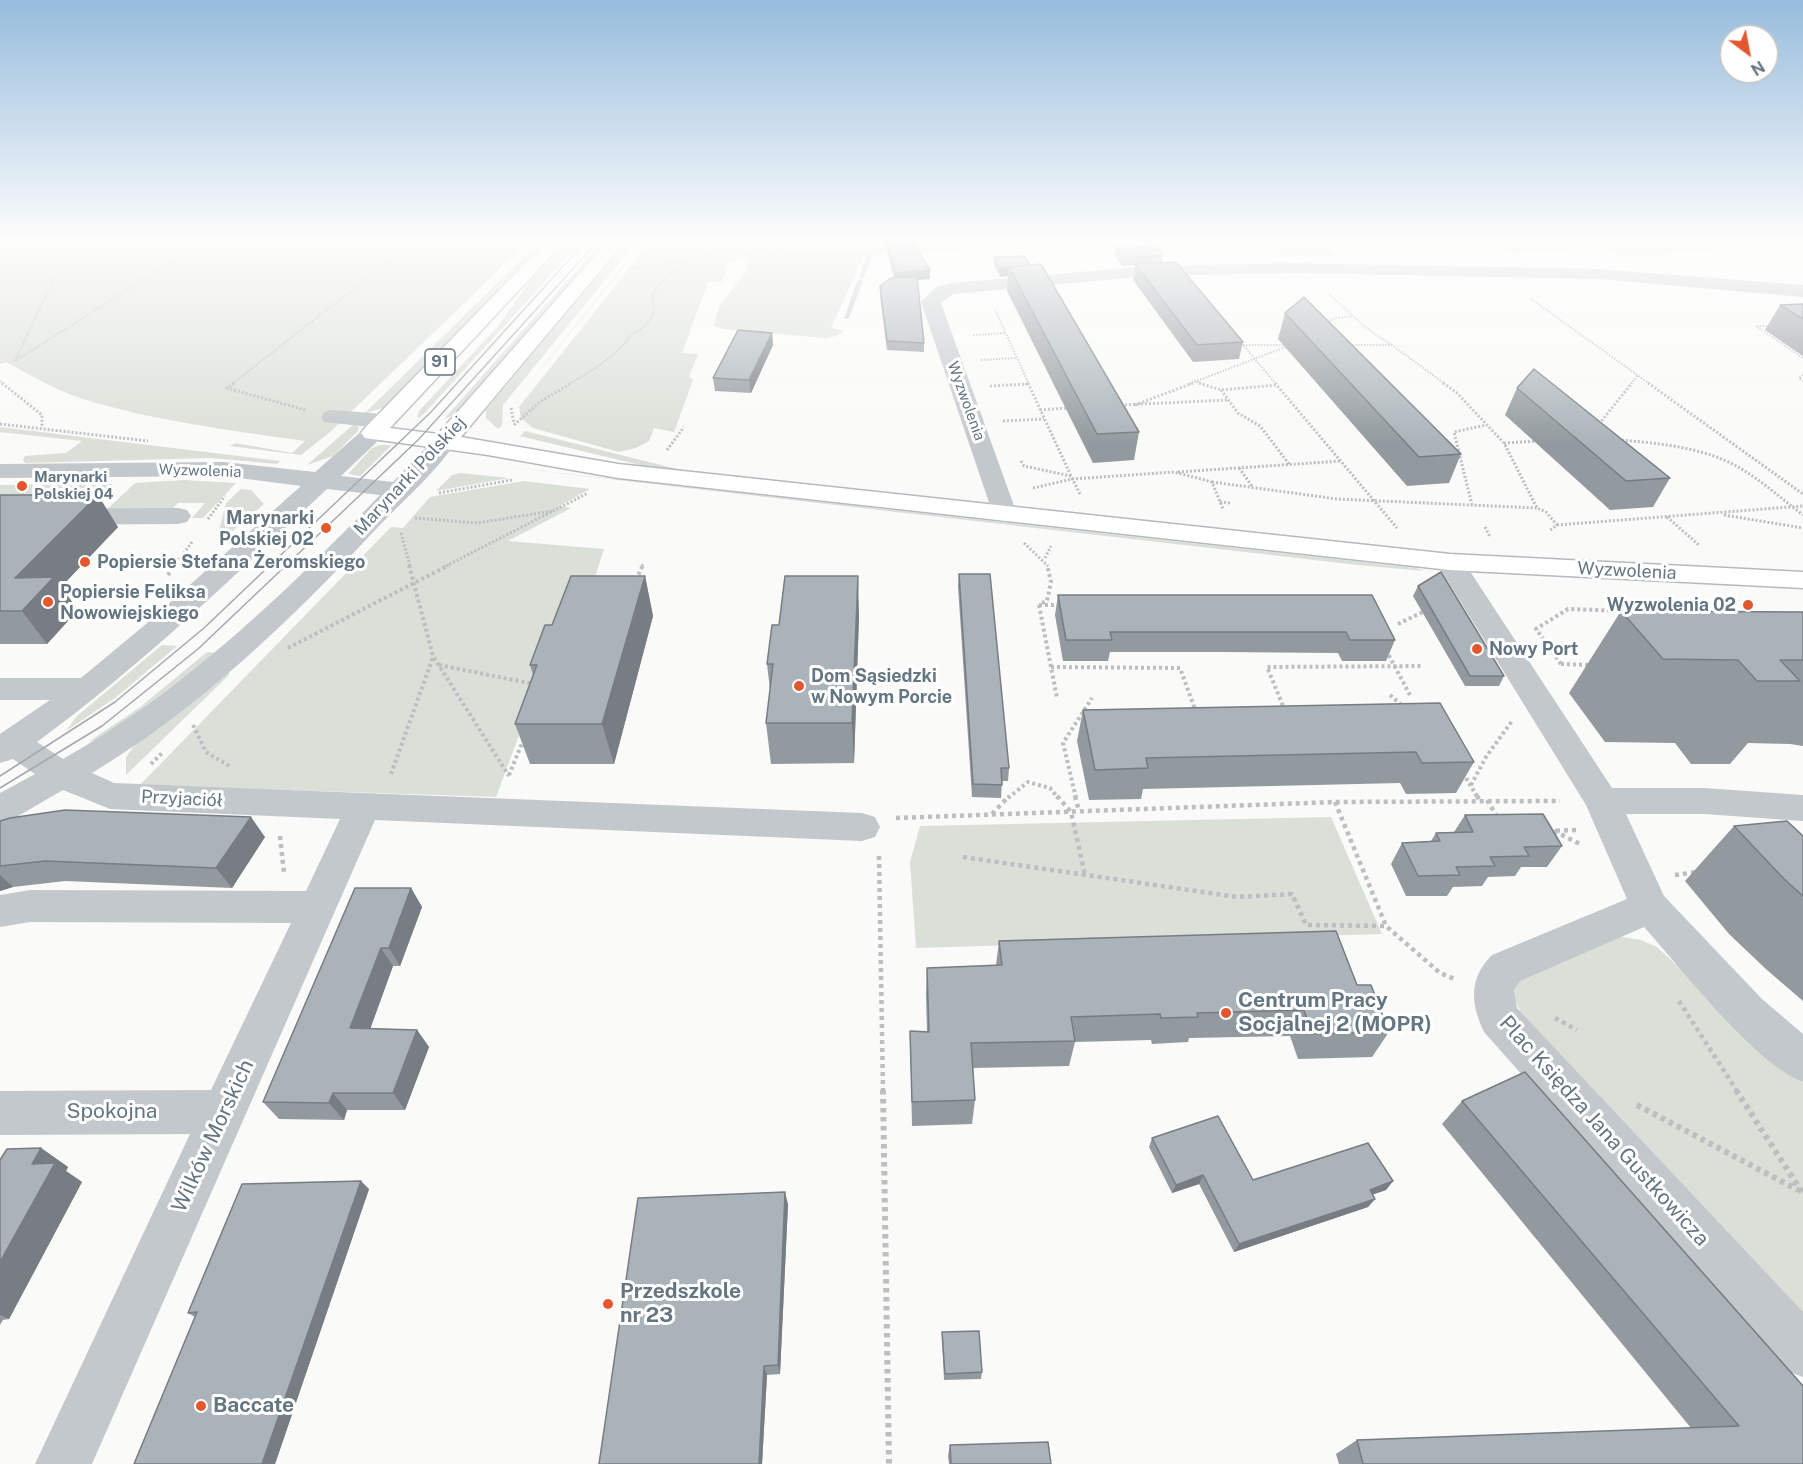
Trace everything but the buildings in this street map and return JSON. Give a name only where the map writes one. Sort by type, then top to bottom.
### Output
[{"type":"main road","name":"91","points":[[378,427],[492,308]]},
{"type":"main road","name":"Marynarki Polskiej","points":[[445,441],[559,308]]},
{"type":"main road","name":"Wyzwolenia","points":[[378,427],[618,471],[1450,562],[1803,580]]},
{"type":"street","name":"Wyzwolenia","points":[[933,308],[1004,513]]},
{"type":"street","points":[[332,417],[378,427]]},
{"type":"street","name":"91","points":[[7,747],[88,688],[157,631],[323,481],[378,427]]},
{"type":"street","name":"Marynarki Polskiej","points":[[0,809],[62,775],[180,698],[236,652],[399,490],[445,441]]},
{"type":"street","name":"Wyzwolenia","points":[[0,471],[224,469],[399,490]]},
{"type":"street","points":[[0,517],[178,516]]},
{"type":"street","points":[[1450,562],[1539,701],[1593,815],[1658,893],[1747,1012],[1803,1062]]},
{"type":"street","points":[[0,689],[88,688]]},
{"type":"street","name":"Przyjaciół","points":[[7,747],[110,796],[377,793],[877,829]]},
{"type":"street","name":"Wilków Morskich","points":[[63,1464],[224,1112],[302,896],[377,793]]},
{"type":"street","points":[[1593,815],[1704,801],[1803,808]]},
{"type":"street","name":"Plac Księdza Jana Gustkowicza","points":[[1658,893],[1506,968],[1494,979],[1492,992],[1499,1018],[1803,1351]]},
{"type":"street","points":[[0,911],[30,906],[302,896]]},
{"type":"street","name":"Spokojna","points":[[0,1113],[224,1112]]},
{"type":"path","points":[[40,308],[15,361],[98,308]]},
{"type":"path","points":[[329,308],[227,388],[332,417]]},
{"type":"path","points":[[514,425],[541,401],[600,366],[625,346],[629,338],[651,319],[653,308]]},
{"type":"path","points":[[995,308],[1081,496]]},
{"type":"path","points":[[1545,308],[1803,494]]},
{"type":"path","points":[[1318,328],[1335,318],[1353,316]]},
{"type":"path","points":[[1775,326],[1756,326],[1803,358]]},
{"type":"path","points":[[1236,337],[1403,535]]},
{"type":"path","points":[[1135,405],[1289,345],[1243,345]]},
{"type":"path","points":[[1346,345],[1392,345],[1456,392],[1504,443],[1537,508]]},
{"type":"path","points":[[1598,426],[1638,375]]},
{"type":"path","points":[[1803,375],[1799,378],[1803,381]]},
{"type":"path","points":[[0,381],[42,415],[42,428]]},
{"type":"path","points":[[1194,381],[1221,390],[1278,385]]},
{"type":"path","points":[[961,388],[1028,384]]},
{"type":"path","points":[[1221,390],[1238,414],[1260,426],[1289,464]]},
{"type":"path","points":[[1111,406],[1228,400]]},
{"type":"path","points":[[1040,410],[1075,408]]},
{"type":"path","points":[[974,423],[1044,419]]},
{"type":"path","points":[[1472,505],[1454,432],[1458,429],[1487,425]]},
{"type":"path","points":[[665,452],[684,427]]},
{"type":"path","points":[[1614,440],[1668,446],[1738,466],[1803,515]]},
{"type":"path","points":[[1504,443],[1548,441]]},
{"type":"path","points":[[986,459],[1020,457],[1024,466],[1072,478]]},
{"type":"path","points":[[1029,489],[1072,478],[1342,460]]},
{"type":"path","points":[[1239,468],[1253,487]]},
{"type":"path","points":[[1174,472],[1212,482],[1337,499],[1537,508],[1546,512],[1557,525]]},
{"type":"path","points":[[432,494],[522,478]]},
{"type":"path","points":[[1212,482],[1224,511]]},
{"type":"path","points":[[282,651],[594,490]]},
{"type":"path","points":[[204,525],[230,492]]},
{"type":"path","points":[[1220,502],[1231,503]]},
{"type":"path","points":[[1549,531],[1557,525],[1803,506]]},
{"type":"path","points":[[412,518],[477,523],[553,511]]},
{"type":"path","points":[[1716,513],[1803,528]]},
{"type":"path","points":[[1667,517],[1707,552]]},
{"type":"path","points":[[400,526],[433,656],[509,776],[525,736]]},
{"type":"path","points":[[164,581],[197,535]]},
{"type":"path","points":[[1016,537],[1045,558],[1052,576],[1047,601],[1039,605]]},
{"type":"path","points":[[634,587],[644,563]]},
{"type":"path","points":[[1039,605],[1063,605]]},
{"type":"path","points":[[1039,605],[1057,698]]},
{"type":"path","points":[[1562,664],[1536,629],[1568,609],[1626,612]]},
{"type":"path","points":[[1398,624],[1427,610]]},
{"type":"path","points":[[1385,647],[1410,695]]},
{"type":"path","points":[[377,793],[433,656]]},
{"type":"path","points":[[438,664],[545,686]]},
{"type":"path","points":[[1516,665],[1596,665]]},
{"type":"path","points":[[1286,715],[1267,667],[1423,666]]},
{"type":"path","points":[[1051,667],[1180,668],[1197,716]]},
{"type":"path","points":[[1390,695],[1407,710]]},
{"type":"path","points":[[1079,811],[1063,743],[1092,698]]},
{"type":"path","points":[[1471,786],[1486,757],[1516,716],[1539,701]]},
{"type":"path","points":[[192,723],[206,752],[235,770]]},
{"type":"path","points":[[1460,768],[1480,800]]},
{"type":"path","points":[[992,815],[1017,788],[1028,782],[1050,788],[1071,812],[1085,875]]},
{"type":"path","points":[[1487,800],[1501,824]]},
{"type":"path","points":[[889,1464],[877,829],[992,815],[1335,801],[1487,800],[1593,815]]},
{"type":"path","points":[[1335,801],[1386,926],[1440,973],[1467,984]]},
{"type":"path","points":[[1541,831],[1593,815]]},
{"type":"path","points":[[279,826],[302,896]]},
{"type":"path","points":[[963,857],[1237,897],[1292,894],[1306,925],[1386,926]]},
{"type":"path","points":[[1658,893],[1674,875],[1709,871]]},
{"type":"path","points":[[1676,996],[1801,1192]]},
{"type":"path","points":[[1593,1121],[1632,1102],[1801,1192]]},
{"type":"shaded area","points":[[0,308],[459,308],[330,432],[301,455],[230,446],[235,443],[292,453],[305,441],[135,413],[80,398],[42,382],[6,362],[0,364]]},
{"type":"shaded area","points":[[472,308],[482,308],[385,407],[364,414]]},
{"type":"shaded area","points":[[511,308],[520,308],[420,418],[417,417],[419,411],[499,325]]},
{"type":"shaded area","points":[[542,308],[548,308],[454,415],[444,419]]},
{"type":"shaded area","points":[[571,308],[582,308],[503,405],[502,425],[498,429],[486,418],[486,410]]},
{"type":"shaded area","points":[[589,308],[590,308],[514,402]]},
{"type":"shaded area","points":[[598,308],[698,308],[682,353],[698,354],[689,377],[693,380],[674,432],[654,428],[649,441],[636,448],[619,452],[533,428],[521,418],[519,407]]},
{"type":"shaded area","points":[[719,308],[840,308],[831,328],[844,331],[826,338],[724,329],[714,326]]},
{"type":"shaded area","points":[[354,424],[359,427],[358,431],[333,456],[307,465]]},
{"type":"shaded area","points":[[0,427],[280,461],[277,464],[212,458],[25,463],[23,460],[25,456],[66,453],[82,441],[0,432]]},
{"type":"shaded area","points":[[525,431],[681,470],[644,466],[520,436]]},
{"type":"shaded area","points":[[392,445],[360,476],[348,474],[372,448]]},
{"type":"shaded area","points":[[487,465],[1416,568],[1424,571],[1358,565]]},
{"type":"shaded area","points":[[460,473],[509,478],[436,491],[452,475]]},
{"type":"shaded area","points":[[184,480],[236,483],[203,518],[192,518],[205,503],[178,503],[169,512],[103,513],[135,483]]},
{"type":"shaded area","points":[[524,481],[590,489],[559,506],[571,508],[508,541],[604,549],[593,583],[558,631],[496,797],[140,785],[391,527],[403,528],[430,497]]},
{"type":"shaded area","points":[[0,485],[113,485],[110,490],[86,514],[0,514]]},
{"type":"shaded area","points":[[241,489],[251,490],[264,504],[228,535],[218,535],[226,503]]},
{"type":"shaded area","points":[[162,645],[177,646],[115,698],[66,731],[77,716]]},
{"type":"shaded area","points":[[207,652],[217,653],[103,737],[88,742],[139,708]]},
{"type":"shaded area","points":[[230,672],[126,775],[126,757],[139,739]]},
{"type":"shaded area","points":[[1331,817],[1382,934],[916,948],[910,862],[920,826]]},
{"type":"shaded area","points":[[1611,935],[1641,940],[1657,947],[1803,1083],[1803,1318],[1521,1013],[1513,995],[1522,976]]},
{"type":"waterway","points":[[846,318],[850,308]]},
{"type":"tram line","points":[[0,776],[115,702],[204,628],[431,412],[525,308]]},
{"type":"tram line","points":[[0,788],[102,726],[198,649],[418,440],[537,308]]},
{"type":"place","name":"Marynarki Polskiej 04","points":[[22,486]]},
{"type":"place","name":"Marynarki Polskiej 02","points":[[326,528]]},
{"type":"place","name":"Popiersie Stefana Żeromskiego","points":[[85,562]]},
{"type":"place","name":"Popiersie Feliksa Nowowiejskiego","points":[[48,602]]},
{"type":"place","name":"Wyzwolenia 02","points":[[1748,605]]},
{"type":"place","name":"Nowy Port","points":[[1477,649]]},
{"type":"place","name":"Dom Sąsiedzki w Nowym Porcie","points":[[799,686]]},
{"type":"place","name":"Centrum Pracy Socjalnej 2 (MOPR)","points":[[1226,1013]]},
{"type":"place","name":"Przedszkole nr 23","points":[[608,1304]]},
{"type":"place","name":"Baccate","points":[[201,1406]]}]
